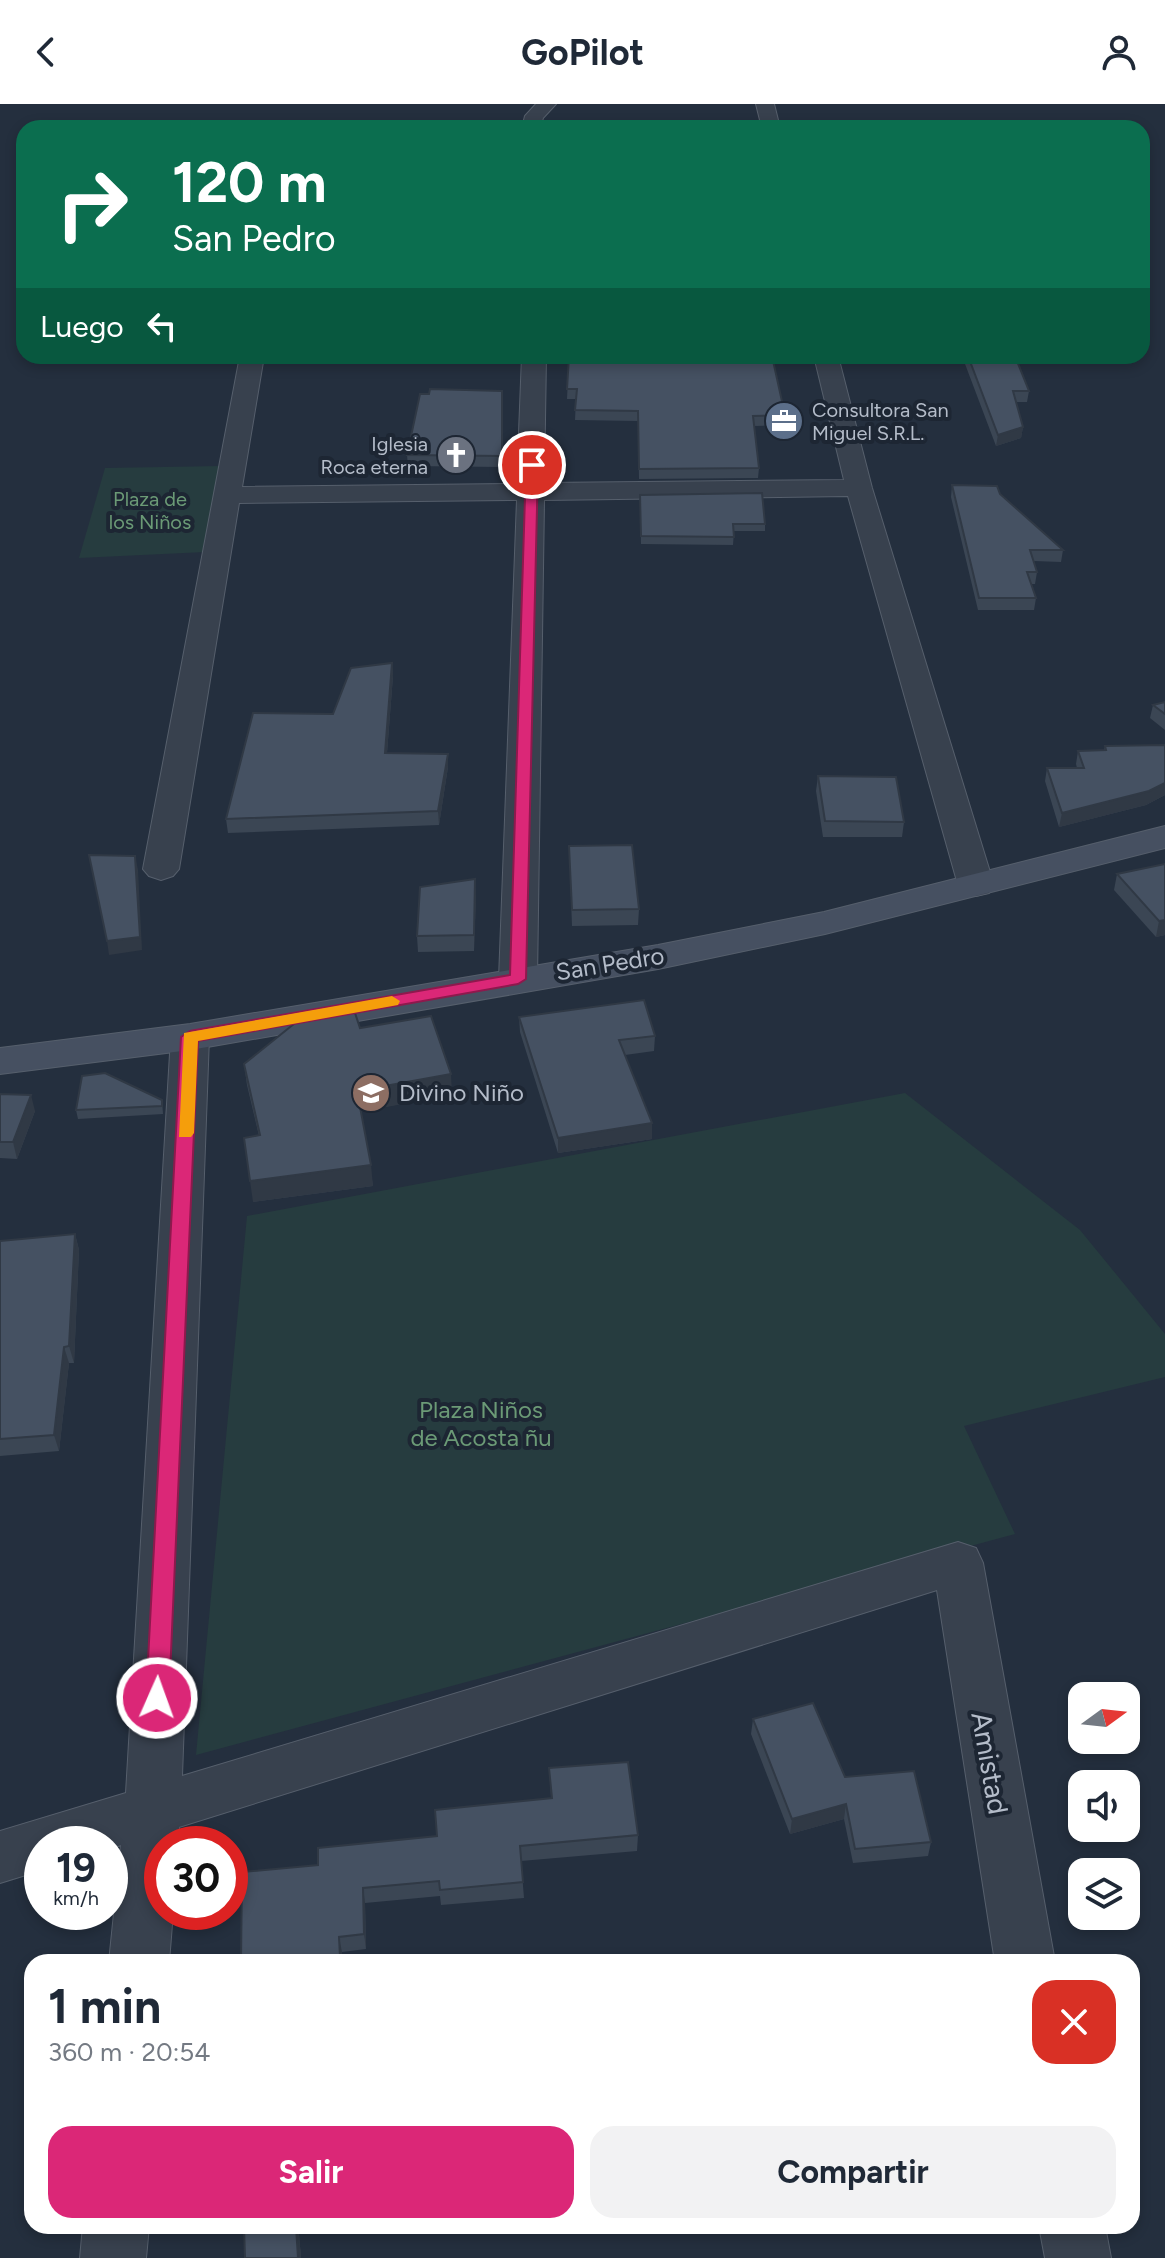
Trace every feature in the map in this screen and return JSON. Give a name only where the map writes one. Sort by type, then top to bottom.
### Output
[{"type":"main road","name":"San Pedro","points":[[0,1061],[190,1037],[658,957],[825,923],[1165,837]]},
{"type":"street","points":[[533,120],[547,104]]},
{"type":"street","points":[[161,869],[251,364]]},
{"type":"street","points":[[518,979],[534,364]]},
{"type":"street","points":[[828,364],[859,488],[976,885]]},
{"type":"street","points":[[228,495],[859,488]]},
{"type":"street","points":[[140,1954],[153,1809],[190,1037]]},
{"type":"street","name":"Amistad","points":[[153,1809],[958,1563],[1024,1954]]},
{"type":"street","points":[[0,1857],[153,1809]]},
{"type":"street","points":[[113,2258],[115,2234]]},
{"type":"street","points":[[1074,2234],[1078,2258]]},
{"type":"green space","name":"Plaza de los Niños","points":[[222,466],[205,552],[79,558],[105,468]]},
{"type":"green space","name":"Plaza Niños de Acosta ñu","points":[[905,1093],[1080,1230],[1165,1334],[1165,1377],[964,1426],[1015,1534],[196,1755],[247,1216]]},
{"type":"building","points":[[569,364],[774,364],[785,415],[753,416],[759,468],[639,469],[638,411],[575,410],[577,389],[567,389]]},
{"type":"building","points":[[971,364],[1018,364],[1029,391],[1013,391],[1023,427],[998,435]]},
{"type":"building","points":[[430,389],[502,391],[502,456],[407,455],[420,394],[429,394]]},
{"type":"building","points":[[952,485],[997,486],[1000,494],[1063,550],[1030,550],[1037,572],[1027,572],[1036,598],[979,598]]},
{"type":"building","points":[[762,493],[765,524],[733,524],[734,537],[641,536],[640,495]]},
{"type":"building","points":[[392,663],[385,753],[448,754],[438,811],[226,819],[253,713],[333,714],[351,668]]},
{"type":"building","points":[[1165,702],[1165,714],[1153,705]]},
{"type":"building","points":[[1165,745],[1165,783],[1149,791],[1062,813],[1047,768],[1084,768],[1078,751],[1106,750],[1105,746]]},
{"type":"building","points":[[818,776],[896,777],[904,822],[825,821]]},
{"type":"building","points":[[632,845],[639,909],[572,910],[569,846]]},
{"type":"building","points":[[89,855],[135,856],[140,937],[107,941]]},
{"type":"building","points":[[1165,864],[1165,920],[1159,921],[1117,874]]},
{"type":"building","points":[[475,879],[474,935],[417,936],[420,887]]},
{"type":"building","points":[[644,1000],[655,1036],[619,1040],[652,1123],[558,1138],[519,1017]]},
{"type":"building","points":[[352,1004],[360,1028],[431,1016],[451,1074],[357,1091],[371,1165],[250,1181],[244,1138],[260,1135],[244,1064],[310,1011]]},
{"type":"building","points":[[105,1073],[162,1100],[162,1106],[76,1110],[82,1076]]},
{"type":"building","points":[[0,1094],[31,1095],[13,1142],[0,1142]]},
{"type":"building","points":[[75,1234],[69,1346],[64,1347],[54,1435],[0,1439],[0,1241]]},
{"type":"building","points":[[813,1703],[845,1777],[914,1771],[931,1842],[855,1849],[846,1804],[792,1819],[753,1719]]},
{"type":"building","points":[[628,1762],[638,1835],[520,1846],[523,1882],[440,1890],[439,1881],[363,1888],[364,1934],[339,1937],[340,1954],[241,1954],[241,1930],[248,1930],[248,1871],[318,1865],[318,1848],[437,1836],[435,1810],[552,1798],[549,1768]]},
{"type":"building","points":[[244,2234],[296,2234],[298,2258],[245,2258]]},
{"type":"slow traffic","points":[[185,1133],[190,1037],[392,1001]]},
{"type":"place","name":"Consultora San Miguel S.R.L.","points":[[784,421]]},
{"type":"place","name":"Iglesia Roca eterna","points":[[456,455]]},
{"type":"place","name":"Divino Niño","points":[[371,1093]]},
{"type":"route","points":[[157,1698],[190,1037],[518,979],[532,465]]}]
